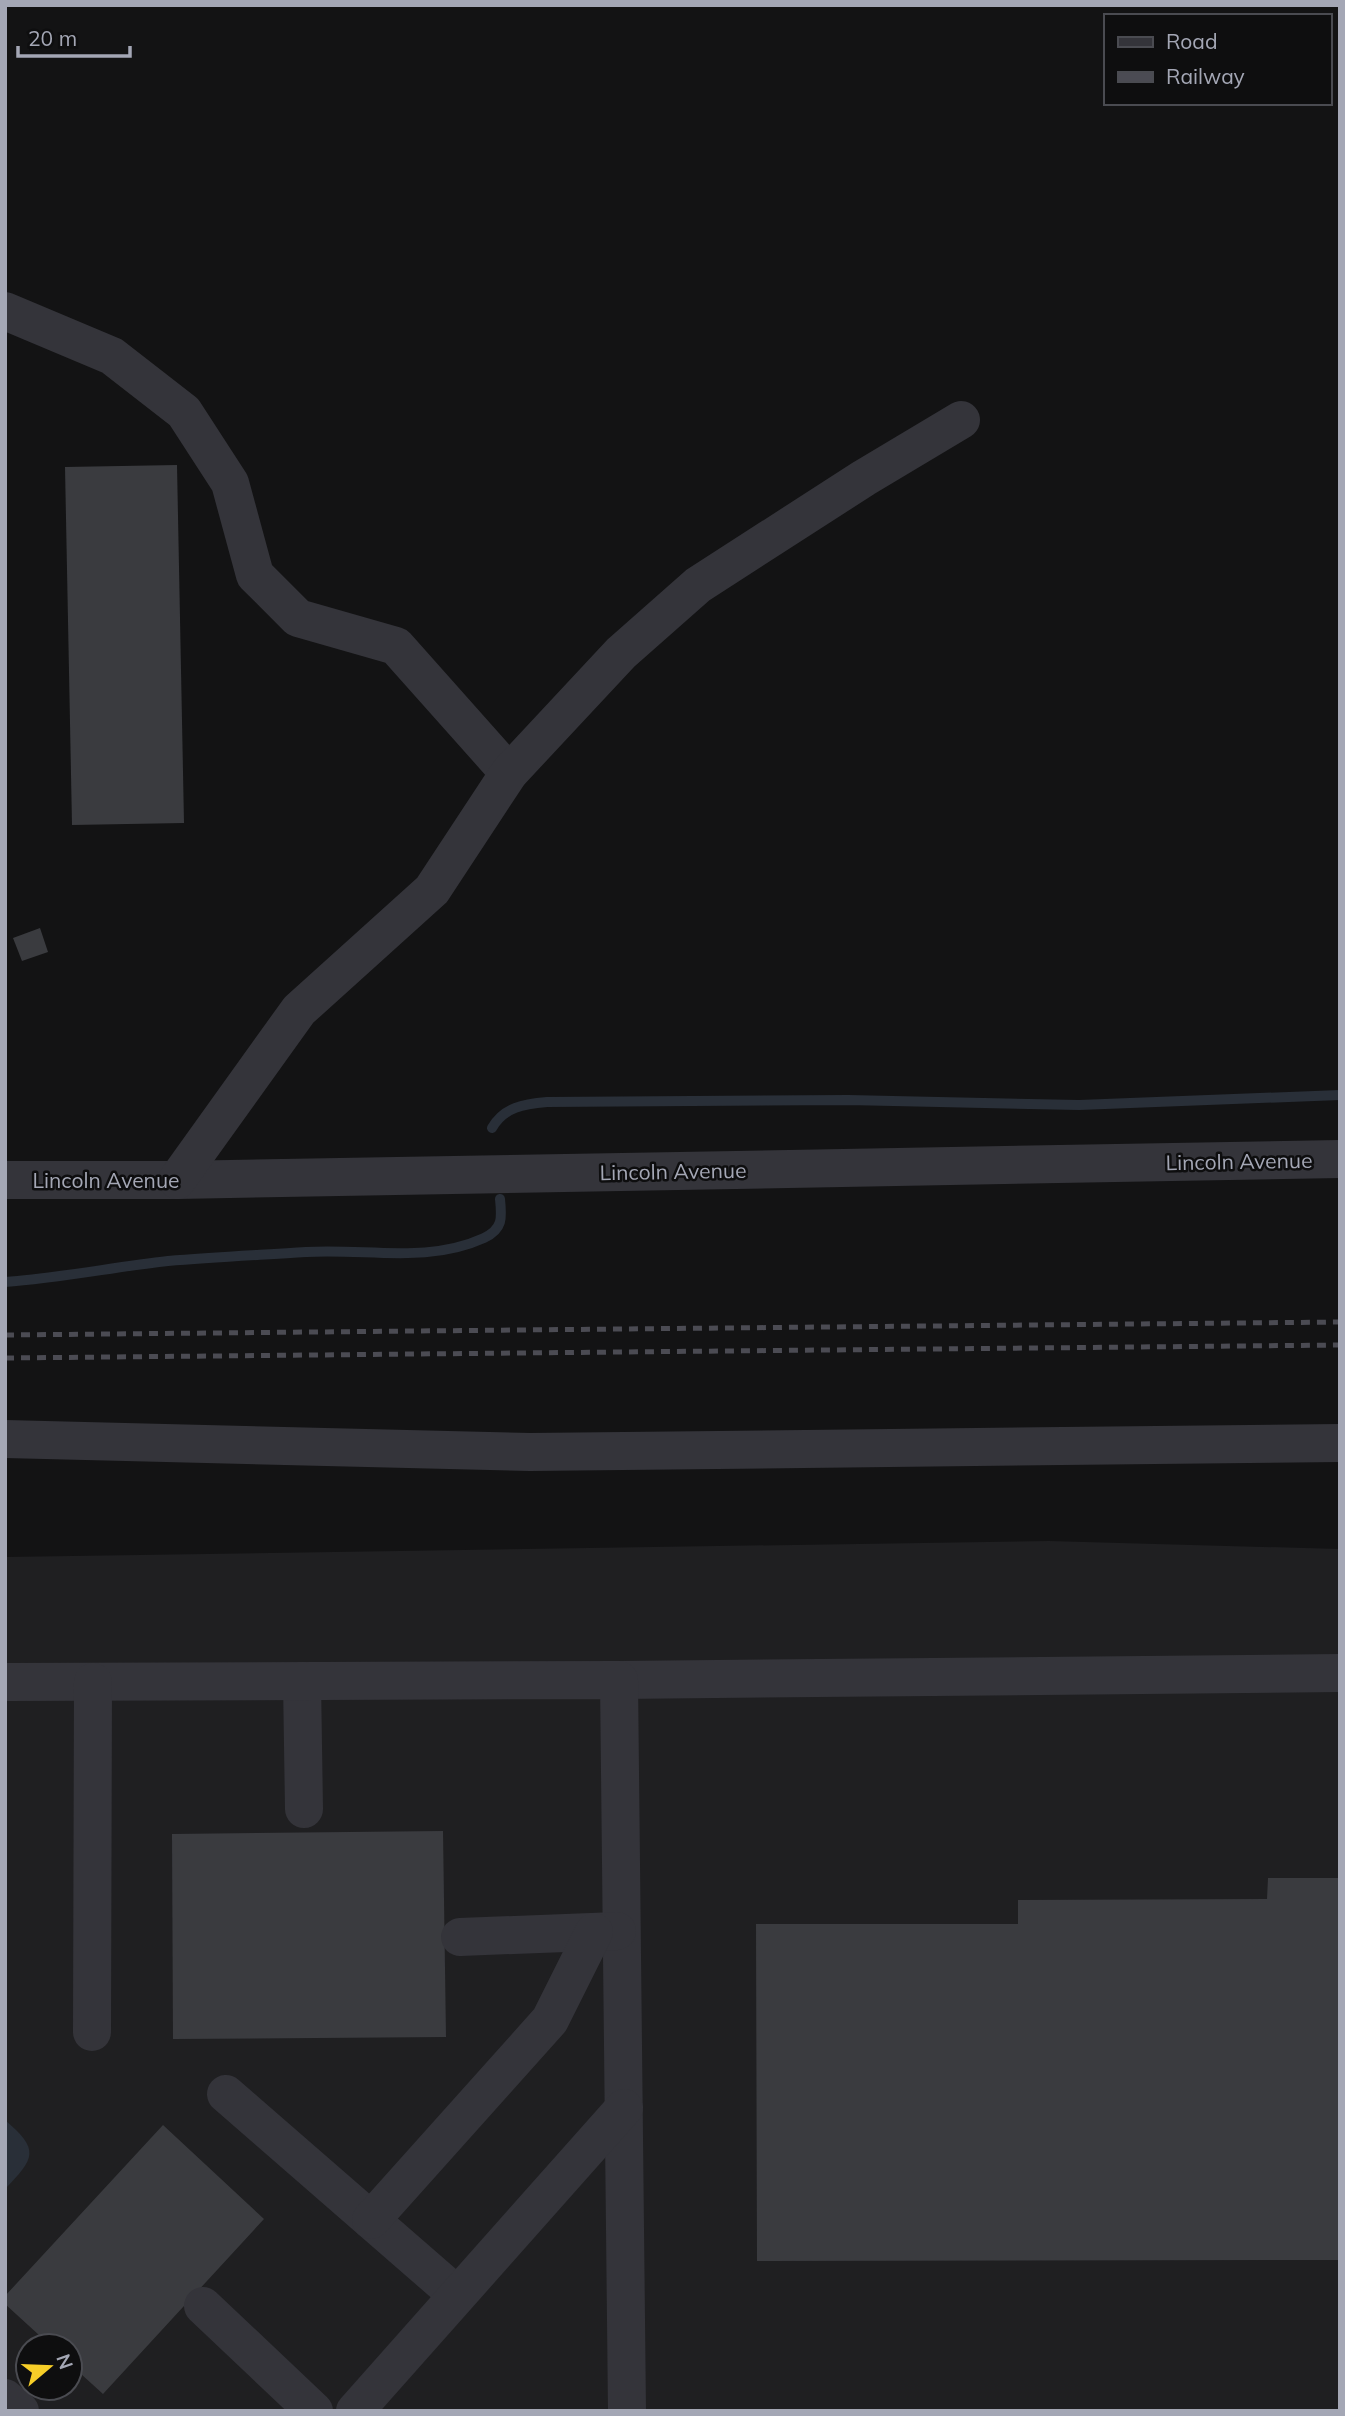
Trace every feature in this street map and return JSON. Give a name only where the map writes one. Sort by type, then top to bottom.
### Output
[{"type":"street","points":[[5,311],[112,356],[184,412],[230,483],[255,575],[298,618],[396,646],[509,773]]},
{"type":"street","points":[[177,1180],[299,1010],[432,890],[509,773],[621,653],[698,585],[853,485],[961,420]]},
{"type":"street","name":"Lincoln Avenue","points":[[5,1180],[177,1180],[1340,1159]]},
{"type":"street","points":[[5,1439],[530,1452],[1340,1443]]},
{"type":"street","points":[[5,1682],[619,1680],[1340,1673]]},
{"type":"street","points":[[619,1680],[608,1932],[625,2108],[627,2411]]},
{"type":"street","points":[[302,1681],[304,1809]]},
{"type":"street","points":[[92,2032],[93,1682]]},
{"type":"street","points":[[460,1937],[608,1932]]},
{"type":"street","points":[[371,2220],[550,2020],[608,1932]]},
{"type":"street","points":[[226,2094],[457,2295]]},
{"type":"street","points":[[355,2411],[625,2108]]},
{"type":"street","points":[[204,2306],[314,2411]]},
{"type":"street","points":[[5,2398],[19,2411]]},
{"type":"shaded area","points":[[1049,1541],[1340,1549],[1340,2411],[5,2411],[5,1557]]},
{"type":"shaded area","points":[[5,2120],[24,2139],[29,2154],[23,2169],[5,2189]]},
{"type":"building","points":[[177,465],[184,823],[72,825],[65,467]]},
{"type":"building","points":[[40,928],[48,952],[22,961],[13,938]]},
{"type":"building","points":[[443,1831],[446,2037],[173,2039],[172,1834]]},
{"type":"building","points":[[1268,1878],[1340,1878],[1340,2260],[757,2261],[756,1924],[1018,1924],[1018,1900],[1267,1899]]},
{"type":"building","points":[[163,2125],[264,2219],[103,2394],[84,2377],[84,2332],[36,2332],[5,2304],[5,2296]]},
{"type":"waterway","points":[[492,1128],[502,1115],[509,1111],[547,1102],[848,1100],[1079,1105],[1340,1095]]},
{"type":"waterway","points":[[5,1282],[202,1258],[329,1251],[441,1251],[484,1238],[495,1231],[501,1217],[500,1199]]},
{"type":"railway","points":[[5,1335],[1340,1322]]},
{"type":"railway","points":[[5,1358],[1340,1345]]}]
